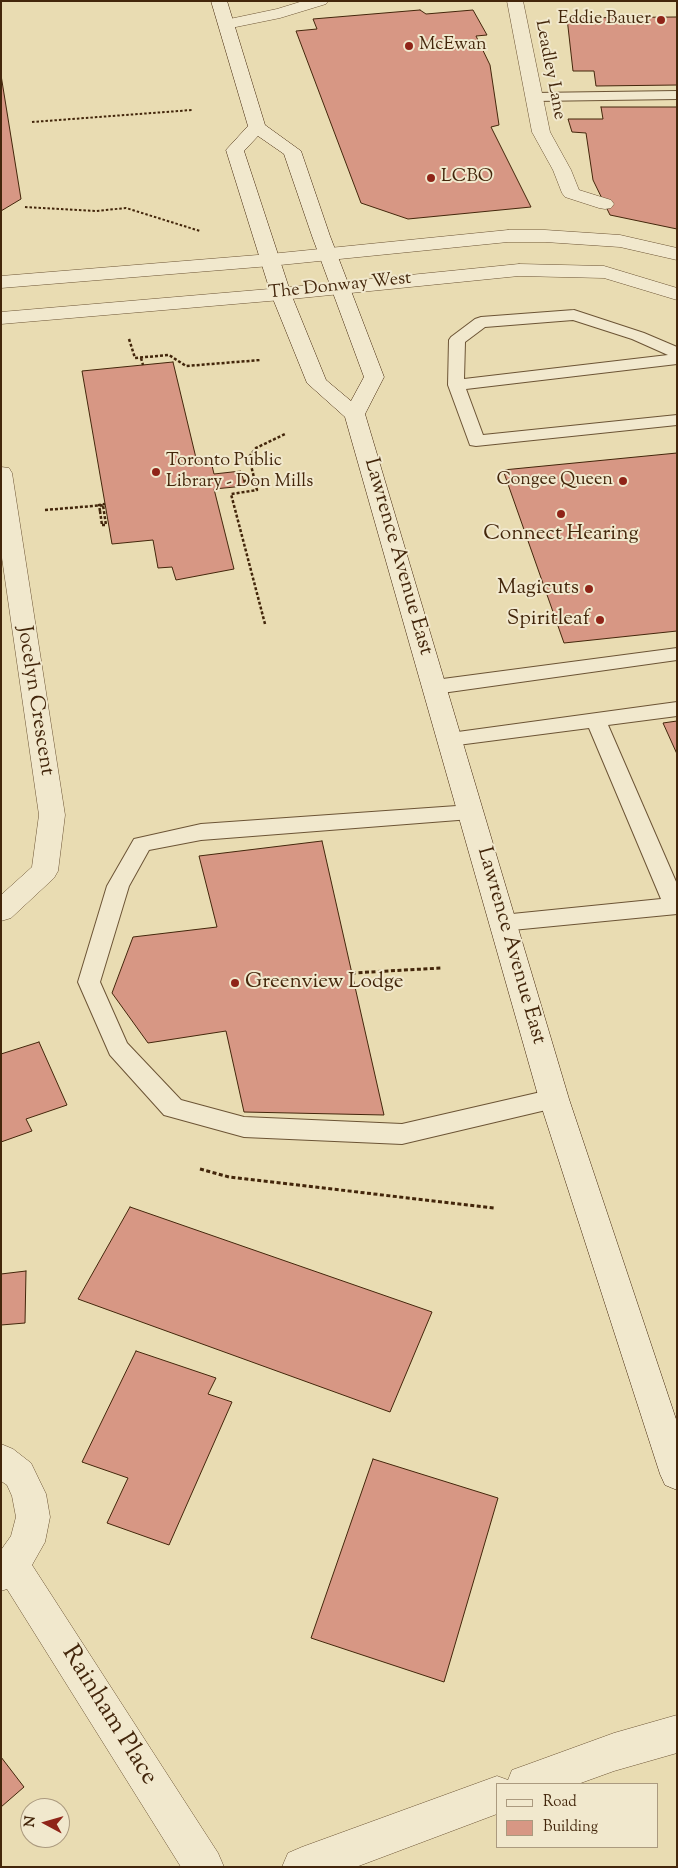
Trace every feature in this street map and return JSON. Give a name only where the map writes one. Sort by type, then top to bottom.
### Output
[{"type":"street","points":[[219,1],[257,127],[292,151],[327,254],[374,377],[355,414],[317,383],[270,260],[235,150],[257,127]]},
{"type":"street","points":[[226,24],[280,14],[320,1]]},
{"type":"street","name":"Leadley Lane","points":[[515,1],[540,132],[562,170],[571,193],[604,204]]},
{"type":"street","name":"The Donway West","points":[[1,282],[270,260],[485,238],[545,236],[620,241],[677,254]]},
{"type":"street","name":"The Donway West","points":[[1,318],[282,294],[501,270],[548,269],[613,274],[677,294]]},
{"type":"street","name":"Lawrence Avenue East","points":[[355,414],[554,1099],[677,1474]]},
{"type":"street","name":"Jocelyn Crescent","points":[[1,473],[52,815],[45,871],[1,911]]},
{"type":"street","name":"Rainham Place","points":[[1,1460],[18,1474],[30,1494],[33,1517],[27,1542],[7,1569],[204,1867]]},
{"type":"street","points":[[529,1783],[614,1752],[677,1734]]},
{"type":"street","points":[[302,1867],[496,1795]]},
{"type":"lane","points":[[534,97],[677,95]]},
{"type":"lane","points":[[677,354],[638,336],[574,315],[481,322],[457,340],[456,385],[476,440],[677,420]]},
{"type":"lane","points":[[456,385],[677,359]]},
{"type":"lane","points":[[435,687],[677,654]]},
{"type":"lane","points":[[450,738],[677,708]]},
{"type":"lane","points":[[502,923],[676,906],[596,720]]},
{"type":"lane","points":[[471,812],[201,832],[142,844],[118,886],[90,982],[118,1048],[173,1108],[244,1127],[402,1134],[554,1099]]},
{"type":"path","points":[[32,122],[192,110]]},
{"type":"path","points":[[25,207],[96,211],[126,208],[207,233]]},
{"type":"path","points":[[127,330],[135,358],[169,355],[186,366],[262,360]]},
{"type":"path","points":[[141,358],[143,365]]},
{"type":"path","points":[[265,624],[231,494],[257,490],[249,457],[256,448],[285,434]]},
{"type":"path","points":[[244,481],[254,480]]},
{"type":"path","points":[[99,505],[104,505],[106,525],[102,525],[99,505]]},
{"type":"path","points":[[7,514],[104,505]]},
{"type":"path","points":[[352,974],[441,968]]},
{"type":"path","points":[[200,1169],[229,1177],[494,1208]]},
{"type":"building","points":[[420,10],[426,14],[473,10],[487,35],[476,36],[490,65],[499,125],[491,127],[531,207],[408,219],[361,203],[296,31],[317,29],[313,19]]},
{"type":"building","points":[[677,17],[677,85],[596,86],[594,71],[573,71],[567,18]]},
{"type":"building","points":[[1,75],[21,199],[1,211]]},
{"type":"building","points":[[601,107],[677,107],[677,229],[610,215],[593,180],[586,133],[572,132],[568,119],[603,119]]},
{"type":"building","name":"Toronto Public Library - Don Mills","points":[[173,362],[196,458],[210,457],[214,474],[241,471],[245,486],[214,489],[234,569],[176,580],[172,567],[158,568],[153,540],[112,544],[82,371]]},
{"type":"building","points":[[677,453],[677,631],[564,643],[503,470]]},
{"type":"building","points":[[677,721],[677,754],[663,723]]},
{"type":"building","name":"Greenview Lodge","points":[[322,841],[384,1115],[244,1112],[226,1031],[148,1043],[112,993],[133,937],[217,927],[199,856]]},
{"type":"building","points":[[39,1042],[67,1105],[26,1119],[32,1131],[1,1142],[1,1054]]},
{"type":"building","points":[[130,1207],[432,1312],[390,1412],[78,1299]]},
{"type":"building","points":[[26,1271],[25,1323],[1,1325],[1,1274]]},
{"type":"building","points":[[136,1351],[216,1378],[208,1394],[232,1402],[169,1545],[107,1523],[128,1478],[82,1462]]},
{"type":"building","points":[[373,1459],[498,1498],[444,1682],[311,1638]]},
{"type":"building","points":[[1,1757],[24,1787],[1,1807]]},
{"type":"place","name":"Eddie Bauer","points":[[661,20]]},
{"type":"place","name":"McEwan","points":[[409,46]]},
{"type":"place","name":"LCBO","points":[[431,178]]},
{"type":"place","name":"Toronto Public Library - Don Mills","points":[[156,472]]},
{"type":"place","name":"Congee Queen","points":[[623,481]]},
{"type":"place","name":"Connect Hearing","points":[[561,514]]},
{"type":"place","name":"Magicuts","points":[[589,589]]},
{"type":"place","name":"Spiritleaf","points":[[600,620]]},
{"type":"place","name":"Greenview Lodge","points":[[235,983]]}]
